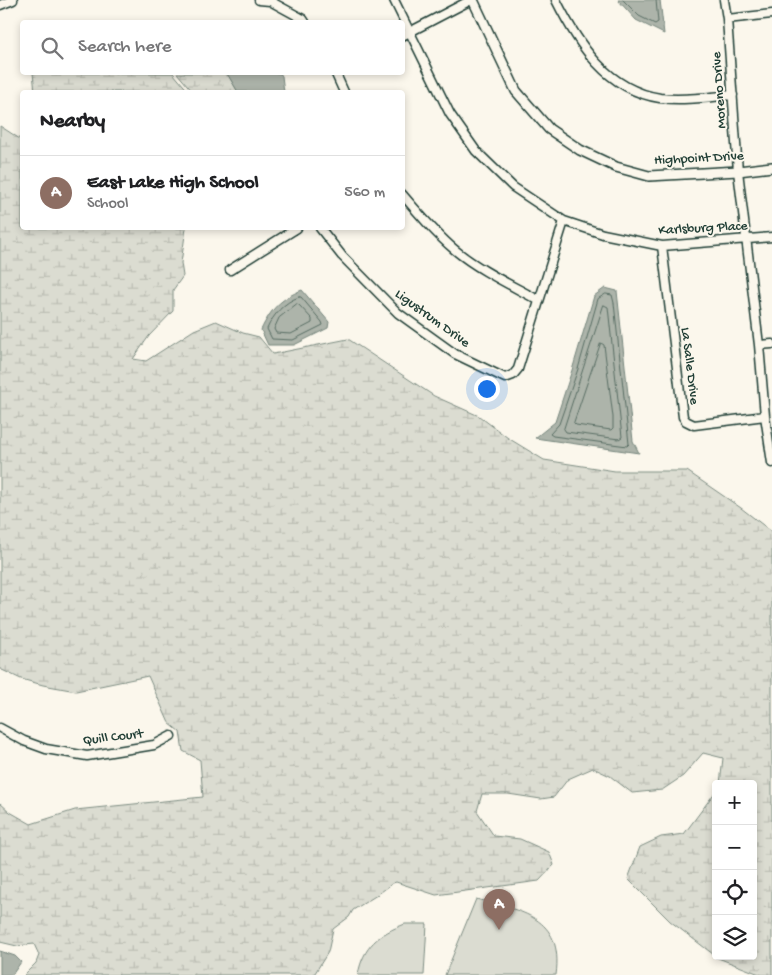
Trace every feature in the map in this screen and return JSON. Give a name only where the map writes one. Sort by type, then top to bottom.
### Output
[{"type":"street","points":[[0,5],[13,0]]},
{"type":"street","points":[[258,0],[270,1],[303,20]]},
{"type":"street","name":"Karlsburg Place","points":[[394,0],[405,20]]},
{"type":"street","points":[[405,35],[472,0]]},
{"type":"street","name":"Highpoint Drive","points":[[472,0],[516,91],[549,129],[580,150],[616,167],[649,176],[738,171],[772,167]]},
{"type":"street","points":[[556,0],[566,21],[595,63],[615,81],[628,88],[661,98],[687,99],[733,95]]},
{"type":"street","name":"Moreno Drive","points":[[724,0],[738,171],[759,345],[765,416]]},
{"type":"street","points":[[727,20],[772,14]]},
{"type":"street","name":"Karlsburg Place","points":[[405,21],[450,114],[476,151],[513,187],[564,221],[603,234],[662,246],[772,237]]},
{"type":"street","points":[[336,75],[343,90]]},
{"type":"street","points":[[405,198],[423,219],[456,251],[499,279],[538,300]]},
{"type":"street","name":"Ligustrum Drive","points":[[322,230],[342,256],[398,313],[455,354],[505,378],[513,375],[518,369],[564,221]]},
{"type":"street","points":[[230,270],[294,230]]},
{"type":"street","name":"La Salle Drive","points":[[662,246],[683,417],[686,422],[694,425],[765,416]]},
{"type":"street","points":[[759,345],[772,344]]},
{"type":"street","points":[[765,416],[772,463]]},
{"type":"street","name":"Quill Court","points":[[0,728],[24,741],[46,749],[87,756],[154,746],[171,736]]},
{"type":"green space","points":[[33,75],[175,75],[187,90],[35,90]]},
{"type":"green space","points":[[179,75],[228,75],[237,90],[191,90]]},
{"type":"green space","points":[[0,126],[20,139],[20,230],[186,230],[181,263],[183,276],[173,290],[173,311],[149,336],[133,359],[146,361],[194,330],[216,321],[243,333],[259,337],[273,354],[348,339],[434,396],[479,416],[508,438],[544,460],[615,471],[687,471],[772,532],[772,975],[762,975],[723,960],[757,960],[757,780],[720,780],[723,758],[703,753],[683,776],[662,790],[632,793],[610,776],[593,768],[568,779],[554,797],[541,799],[508,794],[482,794],[477,811],[494,836],[520,839],[549,852],[554,865],[539,881],[436,895],[396,882],[393,883],[353,910],[349,917],[333,929],[328,952],[315,973],[311,975],[24,975],[36,963],[39,955],[34,944],[17,946],[0,942],[0,803],[10,812],[31,824],[75,810],[203,797],[200,760],[183,751],[180,732],[169,723],[148,676],[76,691],[21,679],[0,669]]},
{"type":"green space","points":[[712,796],[712,953],[670,921],[628,879],[640,847],[661,837],[684,834]]},
{"type":"green space","points":[[476,899],[523,913],[536,919],[546,928],[553,940],[557,955],[556,975],[445,975]]},
{"type":"green space","points":[[405,924],[427,924],[424,975],[358,975],[364,956],[374,942],[387,932]]},
{"type":"water","points":[[618,0],[660,0],[664,34],[636,20]]},
{"type":"water","points":[[228,75],[282,76],[284,90],[237,90]]},
{"type":"water","points":[[605,288],[617,291],[633,441],[639,453],[535,438],[555,422],[594,296]]},
{"type":"water","points":[[302,290],[329,322],[328,328],[294,345],[268,345],[261,330],[269,316],[282,301]]},
{"type":"water","points":[[0,951],[15,956],[21,962],[12,975],[0,975]]},
{"type":"place","name":"East Lake High School","points":[[499,930]]}]
